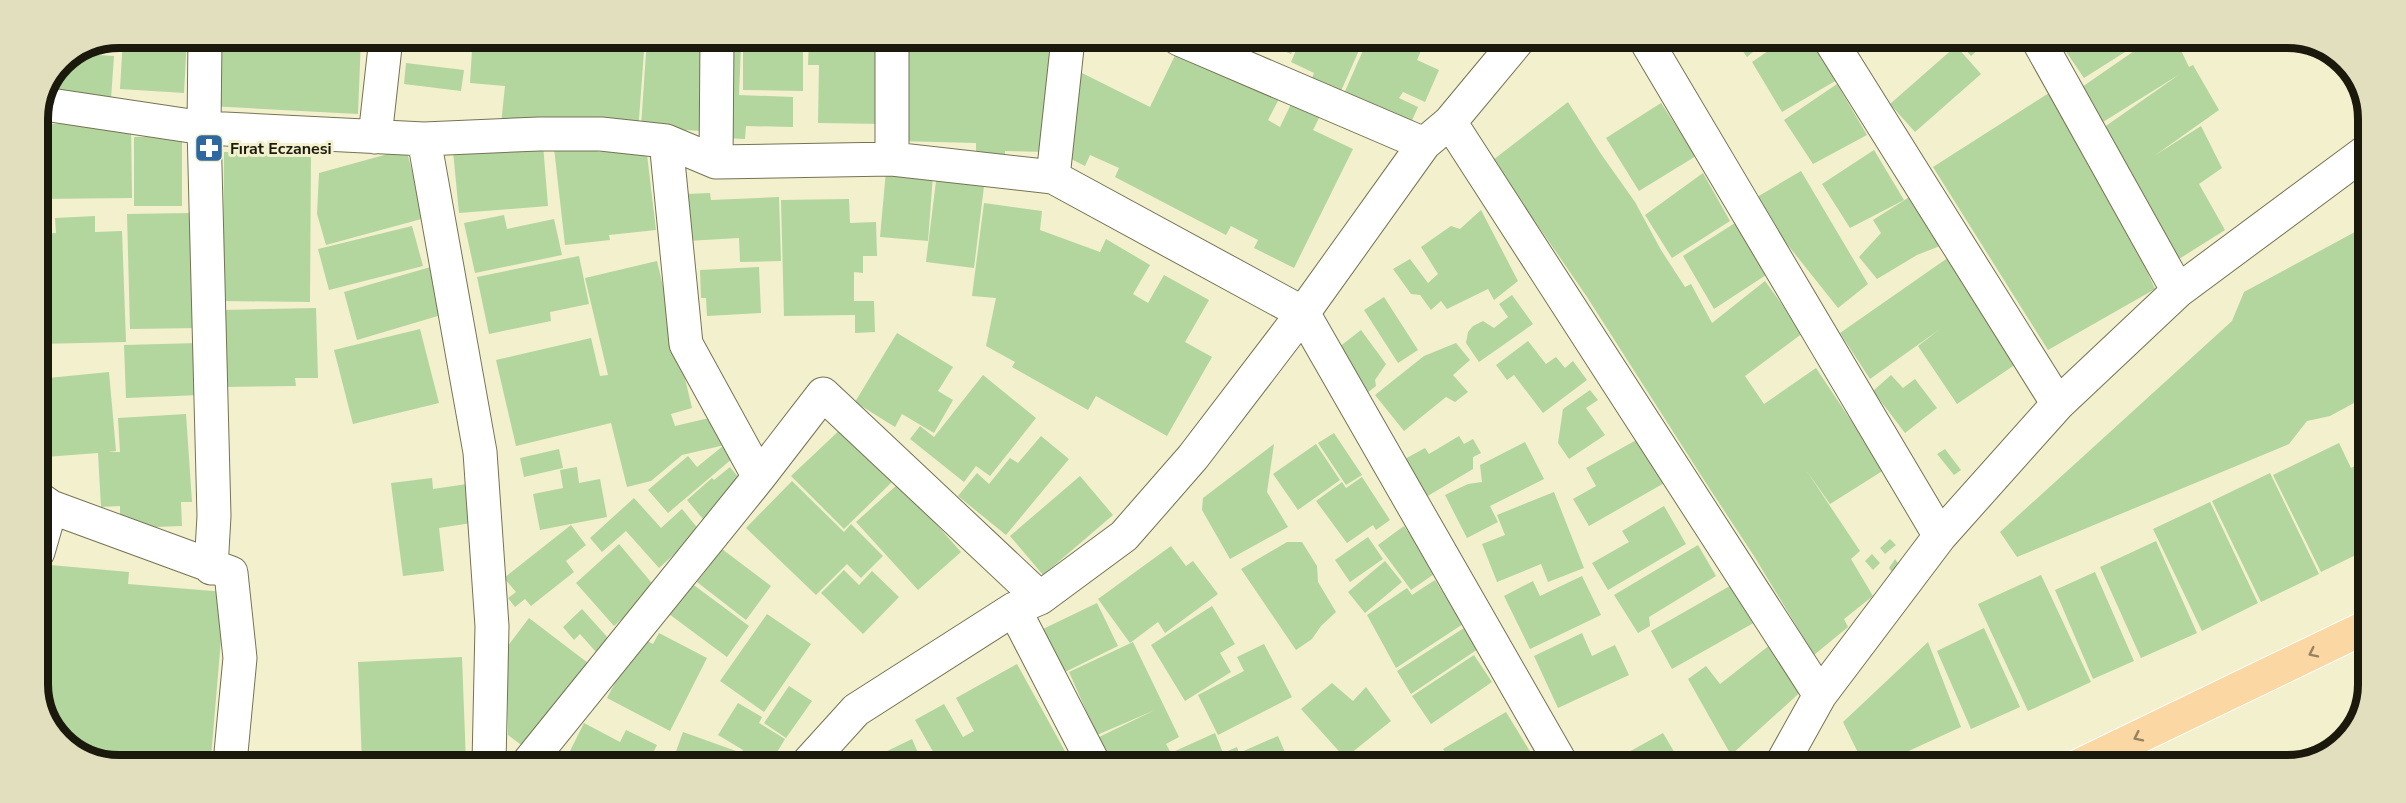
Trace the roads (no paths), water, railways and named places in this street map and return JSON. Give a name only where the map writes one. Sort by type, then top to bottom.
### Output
[{"type":"main road","points":[[2101,755],[2358,631]]},
{"type":"street","points":[[205,48],[204,128],[214,504],[211,568]]},
{"type":"street","points":[[375,137],[385,48]]},
{"type":"street","points":[[716,162],[717,48]]},
{"type":"street","points":[[892,48],[892,159]]},
{"type":"street","points":[[1053,177],[1067,48]]},
{"type":"street","points":[[1200,48],[1424,144]]},
{"type":"street","points":[[815,755],[856,710],[1027,603],[1124,536],[1193,457],[1303,313],[1424,144],[1450,122],[1512,48]]},
{"type":"street","points":[[1650,48],[1940,536]]},
{"type":"street","points":[[1835,48],[2058,404]]},
{"type":"street","points":[[2042,48],[2178,291]]},
{"type":"street","points":[[49,105],[204,128],[424,139],[591,134],[666,141],[716,162],[892,159],[1053,177],[1303,313],[1556,755]]},
{"type":"street","points":[[1450,122],[1820,695]]},
{"type":"street","points":[[424,139],[480,452],[492,626],[489,755]]},
{"type":"street","points":[[666,141],[686,344],[759,477]]},
{"type":"street","points":[[1787,755],[1820,695],[1940,536],[2058,404],[2178,291],[2358,157]]},
{"type":"street","points":[[534,755],[759,477],[823,394],[1027,603],[1090,755]]},
{"type":"street","points":[[48,505],[211,568],[231,573],[240,658],[231,755]]},
{"type":"place","name":"Fırat Eczanesi","points":[[209,148]]}]
